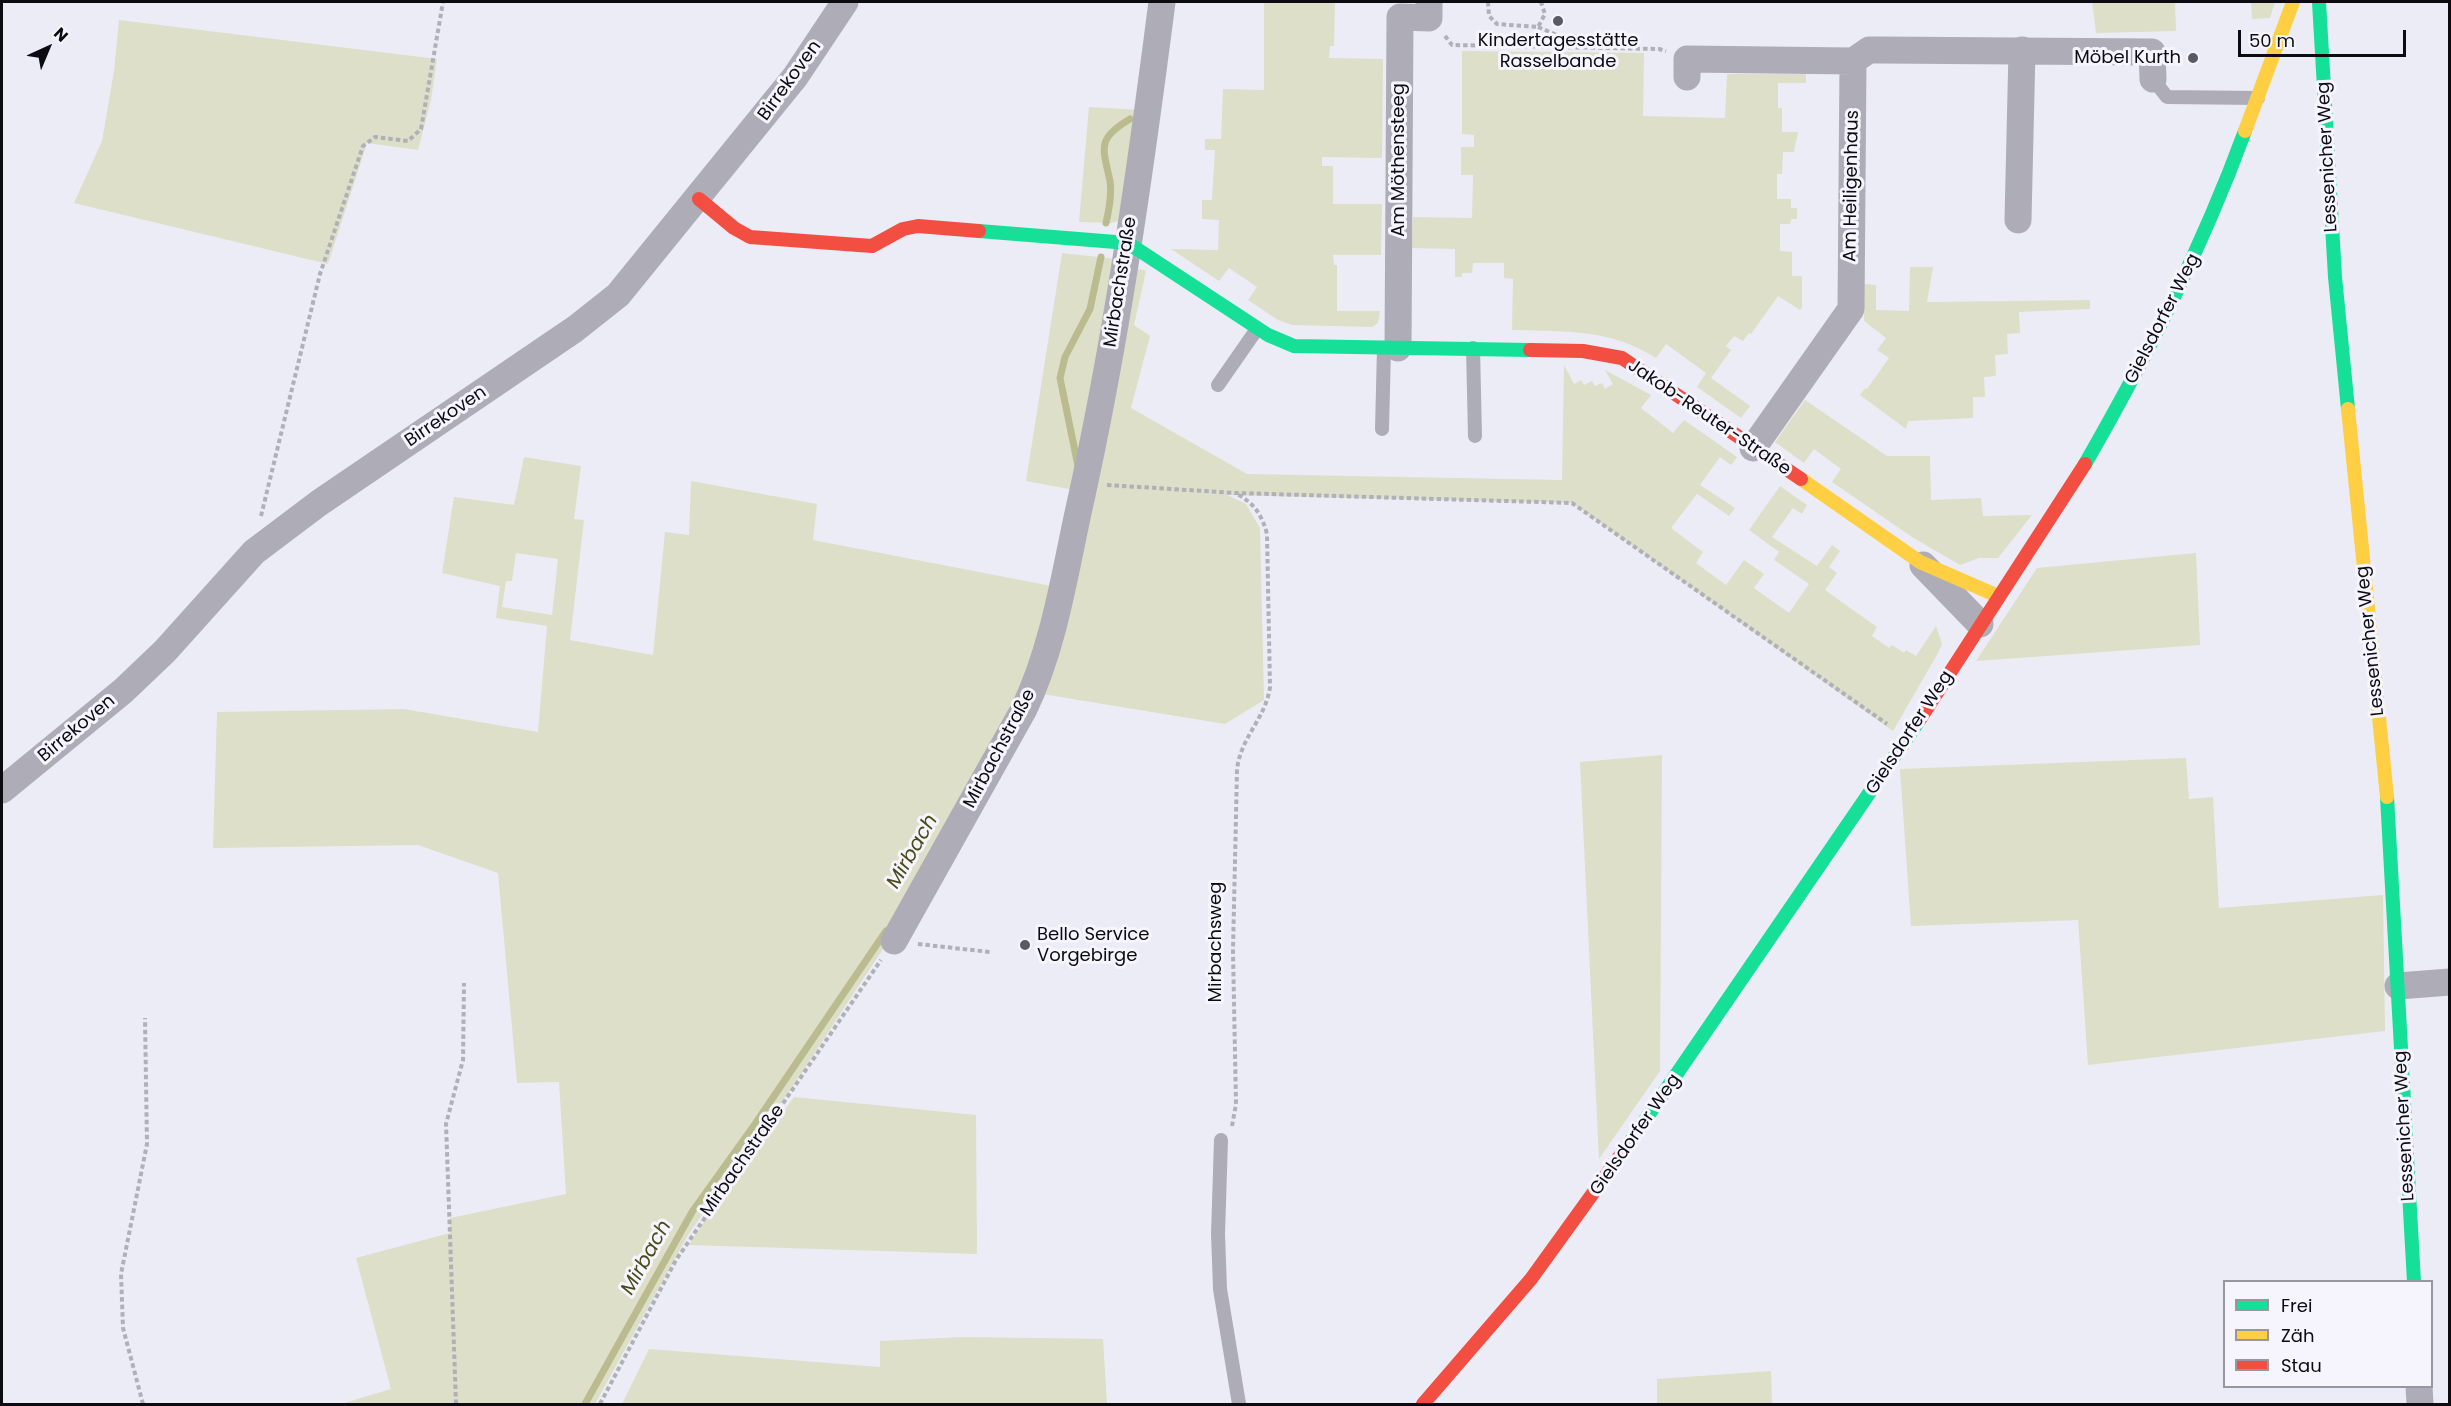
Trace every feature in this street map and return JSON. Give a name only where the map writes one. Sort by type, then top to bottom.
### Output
[{"type":"street","name":"Birrekoven","points":[[2,790],[123,691],[165,651],[254,552],[319,503],[599,311],[634,278],[699,198],[795,77],[845,2]]},
{"type":"street","name":"Mirbachstraße","points":[[894,941],[1031,693],[1062,588],[1107,373],[1162,2]]},
{"type":"street","name":"Gielsdorfer Weg","points":[[1424,1404],[1502,1314],[1578,1216],[1701,1042],[1907,739],[2084,465],[2138,371],[2208,226],[2293,2]]},
{"type":"street","name":"Lessenicher Weg","points":[[2319,2],[2335,277],[2386,788],[2414,1280]]},
{"type":"street","name":"Am Möthensteeg","points":[[1391,348],[1400,17],[1429,10]]},
{"type":"street","points":[[1687,68],[1853,61],[1869,50],[2152,52],[2153,79]]},
{"type":"street","points":[[2019,220],[2022,50]]},
{"type":"street","name":"Am Heiligenhaus","points":[[1753,448],[1851,309],[1853,61]]},
{"type":"street","name":"Jakob-Reuter-Straße","points":[[699,198],[734,228],[750,237],[762,240],[873,246],[884,242],[899,230],[918,226],[1128,243],[1257,329],[1276,340],[1294,346],[1583,351],[1622,358],[1645,371],[1920,562],[1998,596]]},
{"type":"street","name":"Jakob-Reuter-Straße","points":[[1920,562],[1980,624]]},
{"type":"street","points":[[2398,986],[2450,982]]},
{"type":"street","points":[[2420,1388],[2420,1404]]},
{"type":"lane","points":[[2153,79],[2167,97],[2258,98]]},
{"type":"lane","points":[[1218,385],[1257,329]]},
{"type":"lane","points":[[1382,429],[1391,348]]},
{"type":"lane","points":[[1473,348],[1475,436]]},
{"type":"lane","points":[[1221,1140],[1218,1234],[1220,1289],[1239,1404]]},
{"type":"path","points":[[254,552],[263,504],[320,274],[363,146],[375,137],[408,141],[422,129],[443,2]]},
{"type":"path","points":[[1488,2],[1490,15],[1497,24],[1538,27],[1559,36],[1628,38],[1628,48]]},
{"type":"path","points":[[1538,27],[1545,14],[1541,2]]},
{"type":"path","points":[[1429,10],[1452,45],[1659,49],[1687,68]]},
{"type":"path","points":[[1085,483],[1236,493],[1572,503],[1907,739]]},
{"type":"path","name":"Mirbachsweg","points":[[1221,1140],[1228,1136],[1232,1129],[1236,1104],[1233,951],[1238,759],[1246,737],[1268,699],[1270,687],[1266,534],[1258,511],[1249,501],[1236,493]]},
{"type":"path","points":[[894,941],[990,952]]},
{"type":"path","name":"Mirbachstraße","points":[[600,1404],[682,1250],[813,1064],[894,941]]},
{"type":"path","points":[[456,1404],[446,1124],[463,1060],[464,983]]},
{"type":"path","points":[[143,1404],[123,1328],[121,1274],[147,1144],[145,1018]]},
{"type":"green space","points":[[1264,2],[1335,2],[1334,46],[1330,46],[1329,58],[1383,59],[1382,158],[1322,157],[1322,166],[1333,166],[1333,204],[1382,204],[1381,255],[1333,255],[1334,265],[1337,265],[1337,311],[1380,311],[1378,323],[1372,327],[1292,325],[1278,320],[1248,300],[1257,287],[1229,268],[1219,281],[1171,249],[1218,250],[1219,220],[1202,219],[1202,200],[1212,200],[1215,150],[1205,150],[1205,139],[1221,139],[1223,89],[1264,90]]},
{"type":"green space","points":[[2092,2],[2175,2],[2176,31],[2096,33]]},
{"type":"green space","points":[[2251,2],[2275,2],[2270,18],[2252,19]]},
{"type":"green space","points":[[119,20],[437,59],[431,100],[418,150],[367,143],[328,264],[74,203],[102,141],[114,71]]},
{"type":"green space","points":[[1462,51],[1644,53],[1643,116],[1725,118],[1727,74],[1806,74],[1806,83],[1778,83],[1778,108],[1782,108],[1782,132],[1798,132],[1794,152],[1783,152],[1782,174],[1777,174],[1777,199],[1791,199],[1791,208],[1797,208],[1797,219],[1791,219],[1790,224],[1780,224],[1780,251],[1792,252],[1792,276],[1802,276],[1802,308],[1800,310],[1778,296],[1751,334],[1749,333],[1743,341],[1734,336],[1726,346],[1731,350],[1711,378],[1750,406],[1741,418],[1697,387],[1706,373],[1666,344],[1656,358],[1638,348],[1604,336],[1512,330],[1513,279],[1504,278],[1504,263],[1473,263],[1472,273],[1462,273],[1462,277],[1455,277],[1455,249],[1412,248],[1413,217],[1472,218],[1473,175],[1461,175],[1461,147],[1474,147],[1474,135],[1462,134]]},
{"type":"green space","points":[[1089,107],[1141,110],[1119,221],[1111,223],[1079,222]]},
{"type":"green space","points":[[1062,253],[1116,259],[1080,491],[1026,481]]},
{"type":"green space","points":[[1910,267],[1933,267],[1927,302],[2090,300],[2090,309],[2019,312],[2020,333],[2007,334],[2008,354],[1995,355],[1996,376],[1984,377],[1985,397],[1973,397],[1973,418],[1908,421],[1906,429],[1860,395],[1865,388],[1867,389],[1889,358],[1877,350],[1886,338],[1864,321],[1864,284],[1876,285],[1876,310],[1909,311]]},
{"type":"green space","points":[[1140,269],[1146,271],[1134,325],[1150,336],[1131,408],[1247,474],[1562,480],[1564,365],[1574,384],[1581,380],[1584,385],[1592,381],[1595,386],[1602,383],[1605,389],[1613,384],[1605,370],[1651,395],[1641,408],[1673,433],[1684,420],[1737,457],[1731,465],[1720,457],[1700,485],[1735,508],[1729,516],[1697,494],[1671,528],[1703,552],[1696,563],[1726,585],[1744,560],[1764,574],[1754,588],[1789,613],[1809,584],[1774,560],[1779,552],[1749,530],[1780,486],[1807,505],[1802,514],[1793,508],[1772,537],[1817,566],[1832,545],[1840,551],[1829,567],[1837,573],[1825,590],[1877,627],[1872,636],[1889,648],[1892,645],[1904,653],[1906,650],[1916,656],[1936,626],[1942,644],[1938,653],[1893,731],[1572,503],[1227,495],[1246,504],[1260,528],[1264,700],[1225,724],[1036,693],[1136,271]]},
{"type":"green space","points":[[1805,400],[1887,456],[1930,456],[1931,500],[1981,498],[1983,516],[2032,515],[1998,558],[1979,558],[1960,565],[1912,537],[1832,482],[1841,469],[1814,449],[1804,463],[1775,442]]},
{"type":"green space","points":[[524,457],[581,466],[574,519],[584,520],[570,640],[653,655],[665,532],[689,535],[691,481],[817,504],[813,540],[1057,587],[1030,687],[892,935],[797,1080],[688,1235],[595,1404],[341,1404],[391,1389],[356,1258],[450,1233],[450,1218],[566,1194],[559,1082],[517,1083],[498,873],[418,845],[213,848],[217,712],[404,709],[538,732],[547,626],[496,618],[500,586],[442,573],[454,497],[514,505]],"holes":[[[516,553],[558,559],[552,615],[502,607],[506,581],[512,581]]]},
{"type":"green space","points":[[2196,553],[2200,645],[1976,661],[2037,568]]},
{"type":"green space","points":[[1662,755],[1660,1071],[1599,1159],[1580,762]]},
{"type":"green space","points":[[2186,758],[2189,799],[2213,797],[2219,908],[2383,895],[2385,1031],[2088,1065],[2078,920],[1911,926],[1900,769]]},
{"type":"green space","points":[[794,1097],[976,1115],[977,1254],[689,1245],[721,1196]]},
{"type":"green space","points":[[963,1337],[1103,1339],[1107,1404],[622,1404],[649,1349],[880,1367],[880,1341]]},
{"type":"green space","points":[[1771,1371],[1772,1404],[1657,1404],[1657,1379]]},
{"type":"waterway","name":"Mirbach","points":[[1106,223],[1111,191],[1105,160],[1105,145],[1112,132],[1130,119]]},
{"type":"waterway","name":"Mirbach","points":[[1078,466],[1060,378],[1065,357],[1090,309],[1101,257]]},
{"type":"waterway","name":"Mirbach","points":[[585,1404],[692,1212],[755,1124],[886,931]]},
{"type":"traffic: fast","points":[[2319,2],[2335,277],[2348,409]]},
{"type":"traffic: fast","points":[[2085,464],[2172,301],[2211,217],[2245,131]]},
{"type":"traffic: fast","points":[[979,231],[1128,243],[1268,335],[1294,346],[1530,350]]},
{"type":"traffic: fast","points":[[1630,1142],[1920,719]]},
{"type":"traffic: fast","points":[[2387,797],[2414,1280]]},
{"type":"traffic: slow","points":[[2245,131],[2293,2]]},
{"type":"traffic: slow","points":[[2348,409],[2387,797]]},
{"type":"traffic: slow","points":[[1801,479],[1920,562],[1998,596]]},
{"type":"traffic: jam","points":[[699,199],[734,228],[750,237],[872,246],[903,229],[918,226],[979,231]]},
{"type":"traffic: jam","points":[[1530,350],[1583,351],[1622,358],[1801,479]]},
{"type":"traffic: jam","points":[[1920,719],[2085,464]]},
{"type":"traffic: jam","points":[[1423,1404],[1531,1279],[1630,1142]]},
{"type":"place","name":"Kindertagesstätte Rasselbande","points":[[1558,21]]},
{"type":"place","name":"Möbel Kurth","points":[[2193,58]]},
{"type":"place","name":"Bello Service Vorgebirge","points":[[1025,945]]}]
